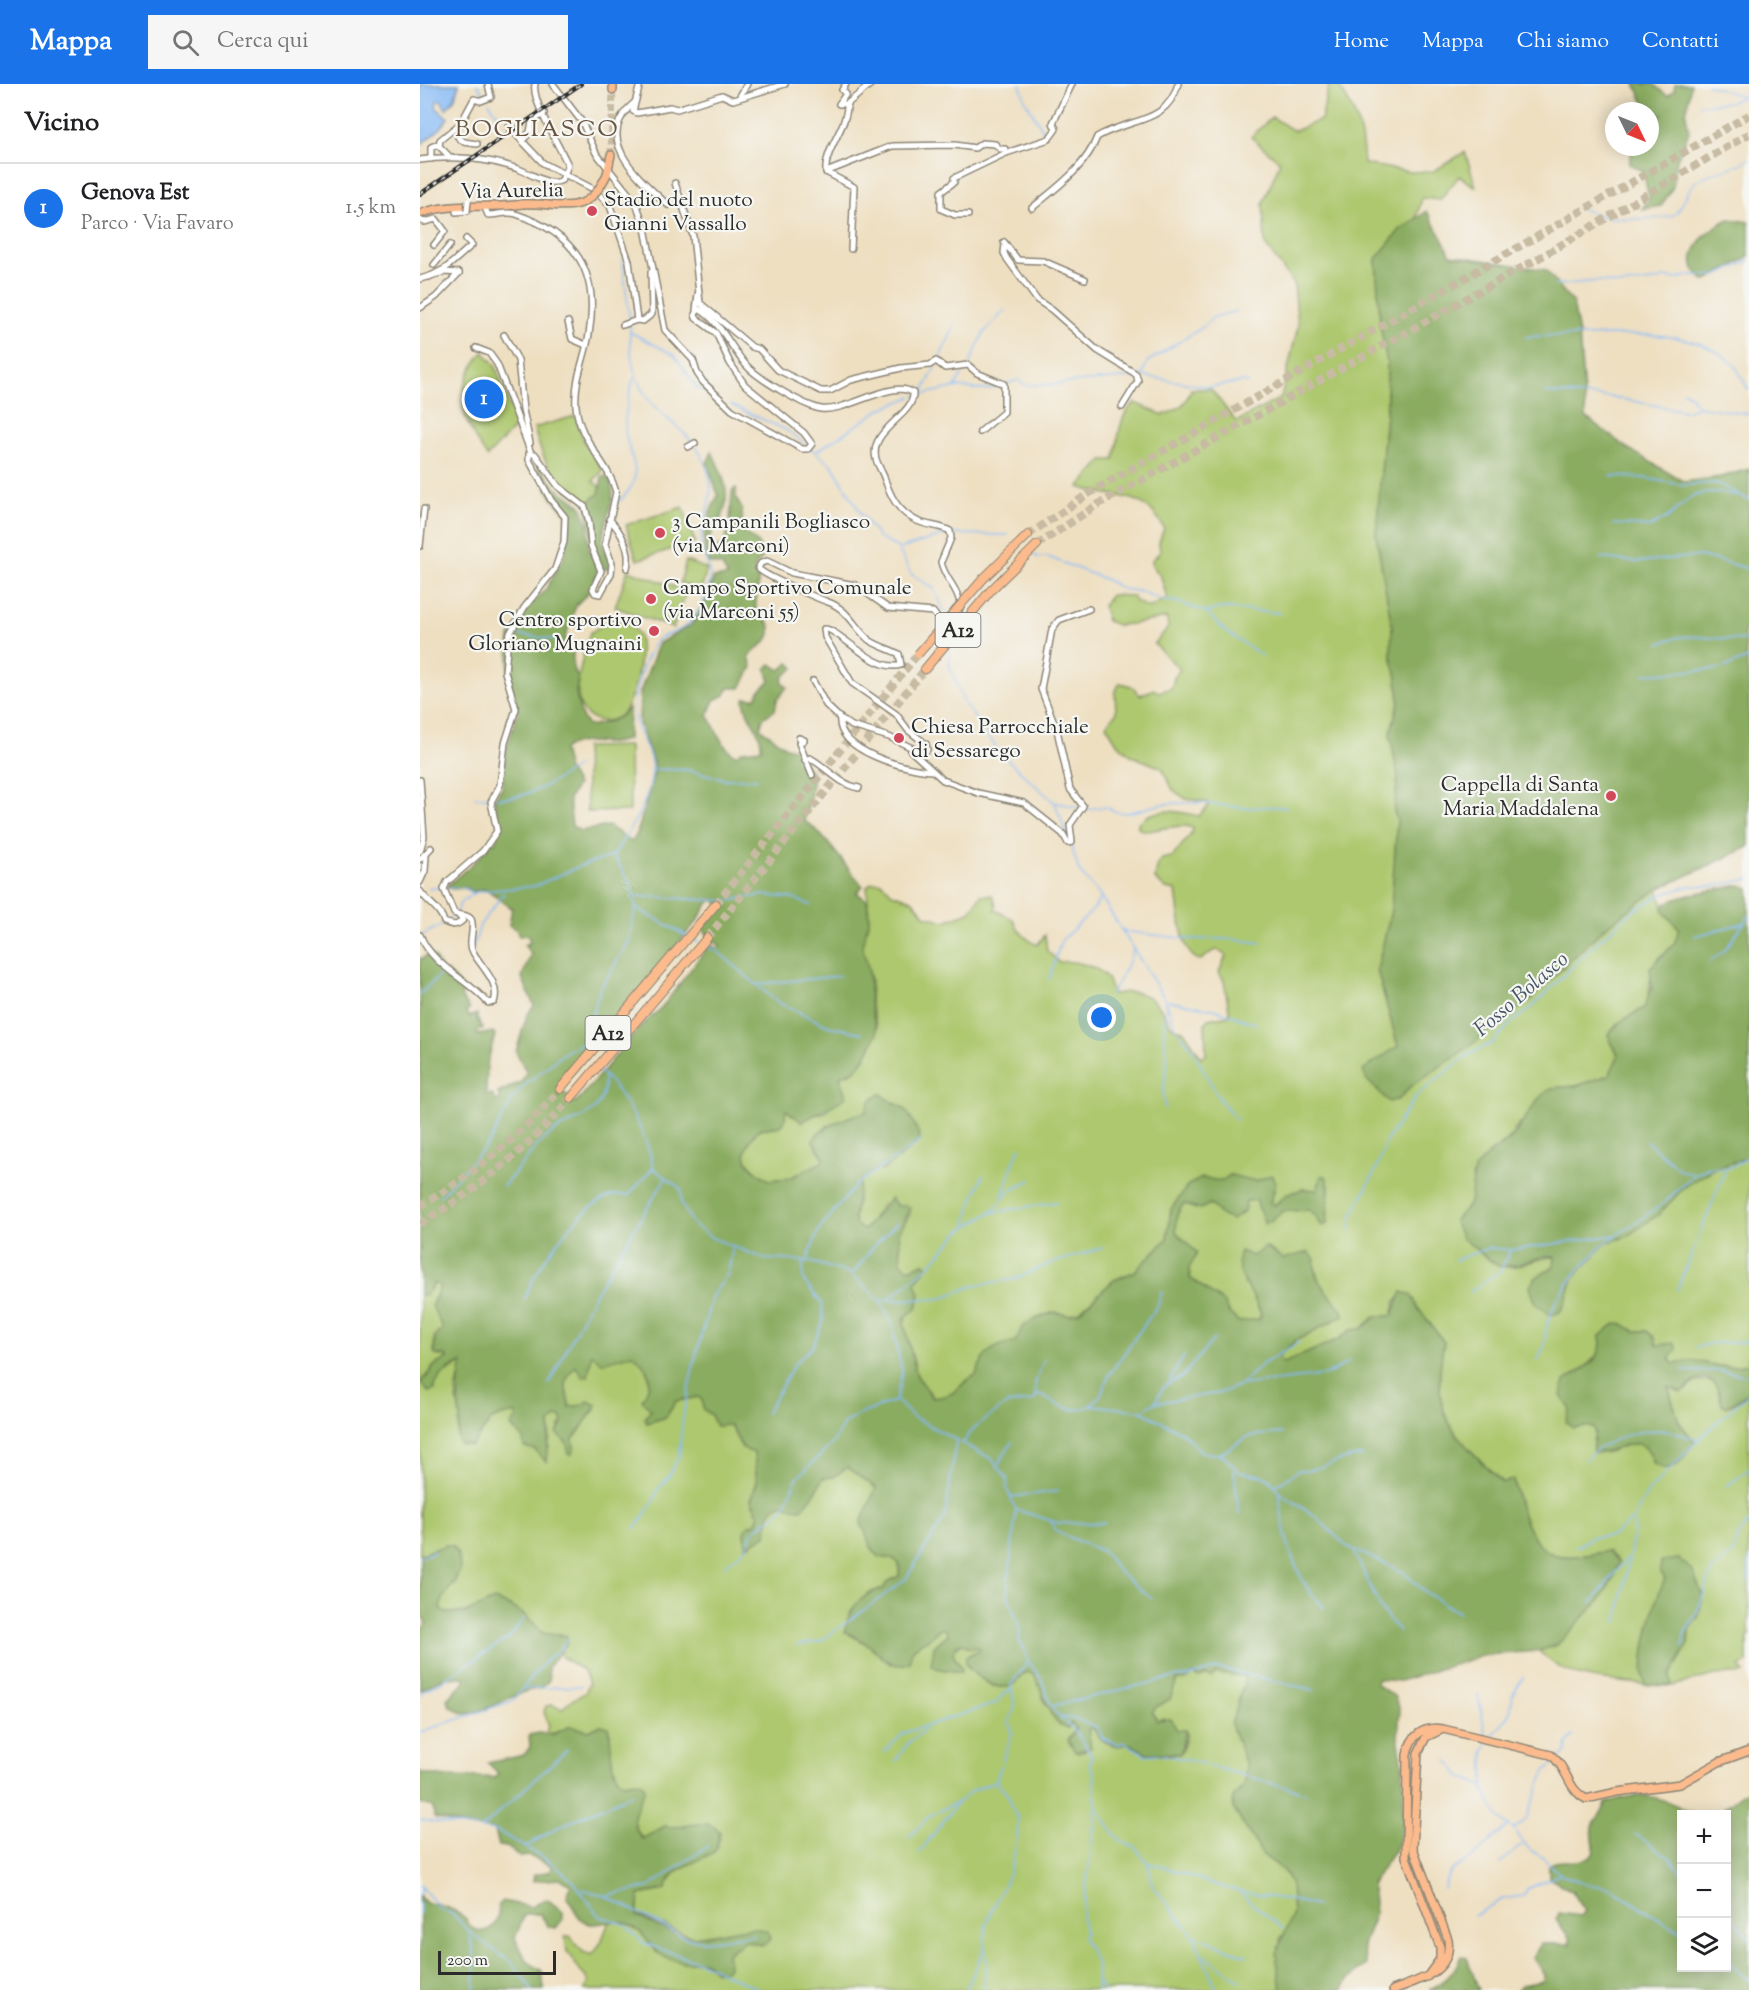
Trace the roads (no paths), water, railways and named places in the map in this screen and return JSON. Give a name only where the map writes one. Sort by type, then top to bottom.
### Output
[{"type":"highway","name":"A12","points":[[918,654],[984,578],[1028,534]]},
{"type":"highway","name":"A12","points":[[925,669],[992,590],[1037,546]]},
{"type":"highway","name":"A12","points":[[560,1089],[716,904]]},
{"type":"highway","name":"A12","points":[[571,1098],[707,938]]},
{"type":"main road","name":"Via Aurelia","points":[[420,214],[465,205],[484,208],[522,204],[558,207],[577,205],[593,196],[608,171],[611,155]]},
{"type":"main road","points":[[1393,1990],[1426,1977],[1440,1959],[1440,1947],[1406,1857],[1407,1755],[1410,1744],[1420,1732],[1433,1728],[1447,1730],[1551,1755],[1564,1767],[1572,1788],[1586,1799],[1680,1784],[1719,1762],[1749,1751]]},
{"type":"street","points":[[431,159],[431,147],[438,144],[461,123],[474,99],[481,101],[491,97],[488,84]]},
{"type":"street","points":[[553,84],[582,122],[596,153],[608,171],[636,203],[641,216],[665,330],[693,360],[696,373],[732,410],[794,445],[809,448],[811,441],[804,432],[737,376],[721,341],[696,318],[694,307],[698,292]]},
{"type":"street","points":[[559,90],[562,84]]},
{"type":"street","points":[[640,84],[633,111],[645,113],[670,107],[677,109],[722,95],[733,100],[762,93],[785,84]]},
{"type":"street","points":[[739,98],[747,84]]},
{"type":"street","points":[[846,84],[842,90],[846,94],[839,104],[847,104],[872,84]]},
{"type":"street","points":[[968,215],[955,215],[941,209],[941,192],[954,182],[954,178],[1006,153],[1049,139],[1056,129],[1053,123],[1060,105],[1072,84]]},
{"type":"street","points":[[1032,208],[1067,178],[1093,149],[1097,137],[1119,126],[1152,117],[1171,103],[1178,84]]},
{"type":"street","points":[[420,160],[450,157],[517,168],[552,183],[558,183],[566,176],[568,165],[534,92],[534,85]]},
{"type":"street","points":[[635,102],[619,122],[616,132],[618,148],[628,164],[668,206]]},
{"type":"street","points":[[826,172],[830,152],[847,116],[847,104]]},
{"type":"street","points":[[522,141],[530,132],[532,122],[544,114]]},
{"type":"street","points":[[503,131],[509,125],[543,164],[595,190],[610,206],[628,261],[630,322],[643,321],[652,314],[650,278],[652,267]]},
{"type":"street","points":[[458,137],[464,142],[477,144]]},
{"type":"street","points":[[826,172],[892,146],[955,145],[975,148],[982,142],[995,144],[1000,149],[1005,149],[1006,153]]},
{"type":"street","points":[[438,144],[450,157]]},
{"type":"street","points":[[826,172],[854,188],[851,249]]},
{"type":"street","points":[[675,183],[693,236],[698,292],[704,306],[752,347],[759,349],[772,365],[821,391],[830,391],[851,380],[936,361],[945,368],[968,364],[977,373],[1004,384],[1004,412],[980,432]]},
{"type":"street","points":[[456,213],[465,205]]},
{"type":"street","points":[[476,348],[489,353],[497,364],[532,453],[561,490],[585,507],[591,546],[601,571],[593,589],[598,594],[602,592],[611,574],[612,561],[605,544],[609,519],[616,502],[614,485],[588,443],[576,407],[577,380],[590,322],[590,291],[584,265],[577,252],[554,233],[515,213],[488,215],[484,208]]},
{"type":"street","name":"Via Aurelia","points":[[420,220],[424,222],[436,219],[445,231],[434,245]]},
{"type":"street","points":[[436,268],[446,268],[472,245],[466,239]]},
{"type":"street","points":[[1084,279],[1043,261],[1018,261],[1005,242],[1004,253],[1037,300],[1052,310],[1097,350],[1136,374],[1138,381],[1122,407]]},
{"type":"street","points":[[428,277],[450,246]]},
{"type":"street","points":[[420,279],[444,272],[459,273],[436,297],[420,308]]},
{"type":"street","points":[[696,310],[703,310],[750,370],[813,406],[829,410],[903,389],[910,390],[913,396],[878,441],[876,459],[891,496],[904,512],[925,525],[950,531],[951,538],[941,562],[957,590],[958,615],[952,627],[945,628],[933,612],[888,608],[855,585],[792,573],[767,561],[759,566],[762,573],[840,608],[870,640],[899,654],[901,665],[888,665],[858,652],[833,629],[824,629],[825,637],[852,683],[896,714],[928,748],[921,752],[886,736],[852,726],[826,705],[813,681]]},
{"type":"street","points":[[568,322],[572,339],[586,345]]},
{"type":"street","points":[[420,891],[429,903],[441,912],[444,922],[451,926],[463,919],[456,914],[444,888],[483,851],[497,831],[491,807],[493,797],[500,785],[505,743],[515,713],[505,672],[508,636],[524,608],[555,569],[566,532],[565,517],[551,500],[530,462],[532,453],[523,410],[518,360],[504,335]]},
{"type":"street","points":[[688,447],[694,442]]},
{"type":"street","points":[[421,544],[424,509]]},
{"type":"street","points":[[609,519],[624,540],[629,561],[627,568]]},
{"type":"street","points":[[907,746],[943,780],[975,792],[1024,803],[1063,834],[1070,843],[1070,825],[1074,816],[1082,808],[1070,789],[1057,730],[1041,689],[1052,629],[1059,620],[1089,609]]},
{"type":"street","points":[[840,717],[839,725],[843,733],[871,755],[918,771],[932,771]]},
{"type":"street","points":[[799,738],[804,740],[799,743],[812,775]]},
{"type":"street","points":[[805,760],[810,758],[817,762],[842,784],[859,788]]},
{"type":"street","points":[[420,780],[423,830],[420,851]]},
{"type":"street","points":[[420,841],[423,830]]},
{"type":"street","points":[[420,882],[425,871],[423,858],[430,849]]},
{"type":"street","points":[[420,935],[426,948],[450,972],[479,987],[488,1003],[495,1001],[489,974],[471,950],[472,922],[468,917],[456,914]]},
{"type":"water","points":[[420,84],[459,84],[454,100],[446,109],[441,100],[437,101],[436,107],[448,118],[440,129],[420,145]]},
{"type":"waterway","points":[[477,84],[486,97]]},
{"type":"waterway","points":[[1020,84],[1025,100],[1045,134]]},
{"type":"waterway","points":[[1707,84],[1740,96]]},
{"type":"waterway","points":[[1699,105],[1730,102],[1749,94]]},
{"type":"waterway","points":[[489,102],[498,116]]},
{"type":"waterway","points":[[1576,207],[1608,217],[1640,219],[1670,216],[1675,214],[1690,188],[1698,180],[1737,166],[1749,159]]},
{"type":"waterway","points":[[622,259],[630,321]]},
{"type":"waterway","points":[[1555,285],[1599,281],[1621,285],[1660,280],[1664,277],[1675,279],[1692,275],[1716,276],[1749,261]]},
{"type":"waterway","points":[[970,363],[983,334],[1005,310]]},
{"type":"waterway","points":[[1143,374],[1147,362],[1200,329],[1214,317],[1237,311]]},
{"type":"waterway","points":[[630,325],[630,332],[674,355],[697,388],[716,398]]},
{"type":"waterway","points":[[939,359],[955,325]]},
{"type":"waterway","points":[[457,911],[461,902],[476,892],[535,886],[580,866],[613,856],[637,816],[647,794],[652,766],[636,724],[634,714],[636,692],[642,669],[657,640],[686,626],[696,615],[707,592],[710,576],[701,543],[711,489],[708,471],[699,451],[649,400],[639,384],[632,362],[630,333]]},
{"type":"waterway","points":[[1526,337],[1645,335],[1683,339],[1701,344],[1732,363],[1749,390]]},
{"type":"waterway","points":[[922,394],[937,364]]},
{"type":"waterway","points":[[954,388],[967,367]]},
{"type":"waterway","points":[[1138,375],[1209,387],[1248,383]]},
{"type":"waterway","points":[[1006,384],[1018,380],[1025,385],[1045,385],[1133,377]]},
{"type":"waterway","points":[[616,504],[626,494],[635,477],[625,429],[634,378]]},
{"type":"waterway","points":[[915,396],[957,387],[985,390],[1002,385]]},
{"type":"waterway","points":[[1683,391],[1691,396],[1697,406],[1749,414]]},
{"type":"waterway","points":[[1544,393],[1611,397],[1685,411],[1699,406]]},
{"type":"waterway","points":[[817,451],[881,409],[911,397]]},
{"type":"waterway","points":[[731,405],[788,431],[832,465],[860,512],[879,538],[898,548],[911,574],[933,588],[947,616]]},
{"type":"waterway","points":[[1611,476],[1644,478],[1682,485],[1717,483],[1749,500]]},
{"type":"waterway","points":[[1613,524],[1650,527],[1668,517],[1692,496],[1711,492],[1738,495]]},
{"type":"waterway","points":[[900,549],[947,534],[1008,535]]},
{"type":"waterway","points":[[1034,553],[1036,557],[1048,557],[1107,580],[1122,589],[1143,592],[1162,601],[1174,601],[1206,612],[1225,631],[1262,656]]},
{"type":"waterway","points":[[1600,558],[1637,562],[1701,556],[1749,569]]},
{"type":"waterway","points":[[1207,612],[1221,608],[1280,613]]},
{"type":"waterway","points":[[511,634],[559,640]]},
{"type":"waterway","points":[[1660,644],[1671,639],[1693,636],[1749,639]]},
{"type":"waterway","points":[[950,644],[949,665],[964,703],[1001,754],[1054,802],[1080,808]]},
{"type":"waterway","points":[[1644,674],[1720,669],[1749,658]]},
{"type":"waterway","points":[[497,798],[530,793],[550,784],[578,766]]},
{"type":"waterway","points":[[652,769],[687,770],[725,779],[757,779]]},
{"type":"waterway","points":[[475,797],[492,797]]},
{"type":"waterway","points":[[1055,803],[1067,835]]},
{"type":"waterway","points":[[1085,809],[1107,807],[1121,813],[1165,804],[1199,803],[1247,808],[1287,808]]},
{"type":"waterway","points":[[1071,845],[1079,871],[1101,897],[1166,1001],[1164,1034],[1167,1063],[1163,1095],[1165,1109]]},
{"type":"waterway","points":[[588,1052],[585,1040],[600,989],[628,943],[636,908],[630,883],[614,857]]},
{"type":"waterway","name":"Fosso Bolasco","points":[[1350,1230],[1351,1218],[1377,1167],[1387,1140],[1416,1096],[1466,1056],[1492,1043],[1596,943],[1633,911],[1660,895],[1689,886],[1714,886],[1749,879]]},
{"type":"waterway","points":[[428,888],[442,888]]},
{"type":"waterway","points":[[447,888],[464,888],[474,894]]},
{"type":"waterway","points":[[474,945],[480,925],[504,893]]},
{"type":"waterway","points":[[635,896],[727,901],[762,895],[791,898],[811,905]]},
{"type":"waterway","points":[[1049,980],[1061,941],[1094,909],[1101,897]]},
{"type":"waterway","points":[[636,908],[687,936]]},
{"type":"waterway","points":[[447,921],[454,914]]},
{"type":"waterway","points":[[1708,963],[1725,950],[1749,916]]},
{"type":"waterway","points":[[1695,936],[1743,923]]},
{"type":"waterway","points":[[423,935],[443,924]]},
{"type":"waterway","points":[[1122,931],[1187,939],[1231,939],[1261,943]]},
{"type":"waterway","points":[[691,938],[698,942]]},
{"type":"waterway","points":[[704,945],[717,951],[777,1002],[828,1026],[862,1033]]},
{"type":"waterway","points":[[1110,996],[1129,962],[1133,949]]},
{"type":"waterway","points":[[420,994],[441,974]]},
{"type":"waterway","points":[[758,984],[840,976]]},
{"type":"waterway","points":[[1168,1001],[1214,1009],[1256,1024]]},
{"type":"waterway","points":[[1167,1004],[1174,1025],[1191,1047],[1220,1100],[1237,1120]]},
{"type":"waterway","points":[[440,1196],[489,1143],[513,1098],[522,1087],[567,1051],[585,1042]]},
{"type":"waterway","points":[[599,1070],[618,1091],[634,1115],[646,1142],[654,1169],[681,1189],[681,1203],[692,1223],[712,1238],[765,1259],[807,1261],[849,1273],[880,1300],[892,1323],[902,1372],[896,1400]]},
{"type":"waterway","points":[[503,1186],[549,1135],[583,1117],[597,1106],[604,1089],[604,1076]]},
{"type":"waterway","points":[[807,1261],[819,1229],[857,1184],[921,1141]]},
{"type":"waterway","points":[[1646,1141],[1680,1170],[1693,1174]]},
{"type":"waterway","points":[[1002,1197],[1020,1147]]},
{"type":"waterway","points":[[1537,1361],[1544,1347],[1547,1325],[1556,1301],[1577,1272],[1603,1245],[1665,1202],[1695,1174],[1708,1168],[1729,1168],[1749,1157]]},
{"type":"waterway","points":[[525,1299],[547,1256],[572,1225],[598,1202],[613,1195],[629,1195],[653,1168]]},
{"type":"waterway","points":[[1677,1290],[1726,1169]]},
{"type":"waterway","points":[[966,1225],[971,1204],[983,1175]]},
{"type":"waterway","points":[[549,1384],[593,1297],[665,1179]]},
{"type":"waterway","points":[[890,1298],[930,1265],[960,1231],[993,1211],[1010,1191],[1031,1180]]},
{"type":"waterway","points":[[990,1213],[1057,1202]]},
{"type":"waterway","points":[[853,1274],[873,1247],[897,1223]]},
{"type":"waterway","points":[[1455,1260],[1489,1248],[1511,1250],[1616,1235]]},
{"type":"waterway","points":[[635,1529],[679,1456],[683,1417],[693,1367],[712,1296],[728,1274],[733,1246]]},
{"type":"waterway","points":[[882,1300],[939,1299],[976,1285],[1015,1279],[1049,1264],[1102,1248]]},
{"type":"waterway","points":[[1470,1292],[1501,1270],[1510,1251]]},
{"type":"waterway","points":[[766,1413],[795,1363],[813,1346],[823,1322],[822,1304],[803,1280],[803,1261]]},
{"type":"waterway","points":[[1091,1405],[1100,1396],[1109,1375],[1158,1305],[1162,1291]]},
{"type":"waterway","points":[[1155,1402],[1165,1385],[1182,1377],[1214,1339]]},
{"type":"waterway","points":[[1241,1384],[1261,1365],[1299,1342]]},
{"type":"waterway","points":[[1696,1347],[1713,1343],[1749,1342]]},
{"type":"waterway","points":[[1170,1380],[1184,1356]]},
{"type":"waterway","points":[[1036,1396],[1035,1383],[1044,1360]]},
{"type":"waterway","points":[[1142,1411],[1154,1403],[1220,1393],[1240,1385],[1326,1375],[1349,1362]]},
{"type":"waterway","points":[[1682,1371],[1721,1371],[1749,1376]]},
{"type":"waterway","points":[[962,1444],[975,1427],[1007,1404],[1033,1401],[1039,1394],[1071,1409],[1091,1405],[1141,1411],[1184,1434],[1201,1452],[1223,1455],[1239,1472],[1263,1476],[1270,1480],[1280,1493],[1315,1516],[1346,1546],[1403,1572],[1425,1592],[1459,1613]]},
{"type":"waterway","points":[[1617,1622],[1634,1532],[1633,1519],[1648,1492],[1705,1433],[1749,1394]]},
{"type":"waterway","points":[[896,1400],[913,1417],[992,1459],[1007,1478],[1007,1489],[1016,1510],[1007,1593],[1020,1629],[1019,1642],[1026,1653],[1028,1662],[1011,1685],[1015,1708],[1009,1721],[1012,1733],[996,1781],[971,1791],[960,1801],[929,1816],[908,1838]]},
{"type":"waterway","points":[[724,1566],[746,1549],[752,1532],[784,1508],[797,1478],[833,1443],[844,1423],[860,1414],[895,1401]]},
{"type":"waterway","points":[[1585,1460],[1612,1441],[1645,1431],[1671,1432],[1699,1440]]},
{"type":"waterway","points":[[1220,1454],[1249,1436],[1282,1433]]},
{"type":"waterway","points":[[797,1645],[821,1641],[905,1580],[945,1517],[956,1441]]},
{"type":"waterway","points":[[998,1464],[1012,1442]]},
{"type":"waterway","points":[[1274,1485],[1283,1482],[1298,1470],[1315,1469],[1346,1458],[1363,1456]]},
{"type":"waterway","points":[[1726,1487],[1749,1469]]},
{"type":"waterway","points":[[1234,1470],[1239,1514]]},
{"type":"waterway","points":[[1010,1497],[1059,1491]]},
{"type":"waterway","points":[[1280,1494],[1283,1524],[1292,1555],[1305,1584],[1324,1608]]},
{"type":"waterway","points":[[1017,1510],[1058,1523],[1105,1523]]},
{"type":"waterway","points":[[1050,1519],[1057,1532],[1104,1552],[1119,1572],[1152,1599]]},
{"type":"waterway","points":[[1576,1547],[1593,1537],[1612,1536],[1632,1520]]},
{"type":"waterway","points":[[1683,1647],[1684,1635],[1697,1613],[1712,1570],[1734,1552],[1739,1533],[1749,1523]]},
{"type":"waterway","points":[[420,1557],[434,1552]]},
{"type":"waterway","points":[[1354,1552],[1382,1611],[1399,1631]]},
{"type":"waterway","points":[[1592,1602],[1627,1558]]},
{"type":"waterway","points":[[1748,1582],[1749,1559]]},
{"type":"waterway","points":[[420,1695],[424,1690],[439,1683],[510,1637],[524,1618]]},
{"type":"waterway","points":[[420,1732],[512,1701],[547,1659],[561,1649],[568,1639]]},
{"type":"waterway","points":[[1029,1663],[1041,1678],[1052,1709],[1076,1732],[1092,1756],[1089,1765],[1095,1775],[1095,1798],[1102,1816],[1120,1840],[1134,1846],[1148,1863],[1152,1885],[1193,1935],[1217,1990]]},
{"type":"waterway","points":[[1053,1706],[1175,1677],[1188,1677],[1218,1668],[1314,1690]]},
{"type":"waterway","points":[[1491,1738],[1510,1714],[1513,1694],[1523,1677]]},
{"type":"waterway","points":[[525,1689],[581,1686]]},
{"type":"waterway","points":[[884,1752],[904,1733],[997,1703],[1004,1693],[1011,1690]]},
{"type":"waterway","points":[[1478,1694],[1486,1737]]},
{"type":"waterway","points":[[1061,1717],[1075,1719],[1098,1728],[1102,1738],[1116,1744],[1125,1743],[1146,1755],[1156,1754],[1185,1759],[1307,1793]]},
{"type":"waterway","points":[[896,1761],[907,1744],[925,1729]]},
{"type":"waterway","points":[[1558,1759],[1566,1752],[1567,1743],[1573,1736]]},
{"type":"waterway","points":[[1488,1741],[1484,1752],[1484,1790],[1498,1817],[1513,1829],[1530,1850],[1542,1857],[1561,1875],[1591,1885],[1608,1887],[1677,1930]]},
{"type":"waterway","points":[[481,1829],[567,1750]]},
{"type":"waterway","points":[[1447,1760],[1461,1777],[1483,1786]]},
{"type":"waterway","points":[[1514,1829],[1526,1820],[1545,1771],[1555,1762]]},
{"type":"waterway","points":[[966,1990],[984,1949],[986,1924],[1010,1872],[1017,1841],[1018,1818],[1012,1809],[1009,1797],[996,1781]]},
{"type":"waterway","points":[[524,1848],[556,1828],[633,1794]]},
{"type":"waterway","points":[[919,1853],[957,1803]]},
{"type":"waterway","points":[[1096,1990],[1097,1964],[1083,1938],[1085,1933],[1082,1917],[1097,1804]]},
{"type":"waterway","points":[[420,1820],[497,1831],[549,1861],[574,1882],[599,1916],[624,1924],[643,1943],[705,1964],[760,1990]]},
{"type":"waterway","points":[[1444,1889],[1453,1869],[1466,1862],[1507,1827]]},
{"type":"waterway","points":[[1635,1834],[1669,1857],[1677,1867]]},
{"type":"waterway","points":[[1500,1863],[1523,1844]]},
{"type":"waterway","points":[[582,1889],[606,1896],[649,1887],[708,1846]]},
{"type":"waterway","points":[[1148,1863],[1228,1888],[1316,1906]]},
{"type":"waterway","points":[[1474,1916],[1502,1899],[1523,1896],[1528,1888],[1559,1875]]},
{"type":"waterway","points":[[420,1885],[442,1911],[453,1914],[469,1932],[512,1963],[532,1990]]},
{"type":"waterway","points":[[420,1896],[421,1888]]},
{"type":"waterway","points":[[1240,1893],[1283,1929]]},
{"type":"waterway","points":[[606,1896],[686,1938],[704,1941],[755,1935]]},
{"type":"waterway","points":[[420,1903],[420,1914]]},
{"type":"waterway","points":[[1737,1922],[1749,1939]]},
{"type":"waterway","points":[[470,1935],[475,1959],[474,1990]]},
{"type":"waterway","points":[[1195,1936],[1247,1956]]},
{"type":"waterway","points":[[984,1990],[987,1960],[985,1949]]},
{"type":"waterway","points":[[1204,1955],[1241,1982]]},
{"type":"waterway","points":[[1731,1965],[1749,1981]]},
{"type":"waterway","points":[[1098,1981],[1103,1990]]},
{"type":"tunnel","points":[[611,155],[613,90]]},
{"type":"tunnel","points":[[1028,535],[1088,494],[1749,115]]},
{"type":"tunnel","points":[[1037,545],[1097,505],[1539,258],[1749,134]]},
{"type":"tunnel","points":[[716,904],[918,654]]},
{"type":"tunnel","points":[[707,938],[925,669]]},
{"type":"tunnel","points":[[420,1206],[495,1154],[529,1123],[560,1089]]},
{"type":"tunnel","points":[[420,1224],[501,1167],[571,1098]]},
{"type":"railway","points":[[420,194],[581,84]]},
{"type":"place","name":"Stadio del nuoto Gianni Vassallo","points":[[592,211]]},
{"type":"place","name":"Genova Est","points":[[484,399]]},
{"type":"place","name":"3 Campanili Bogliasco (via Marconi)","points":[[660,533]]},
{"type":"place","name":"Campo Sportivo Comunale (via Marconi 55)","points":[[651,599]]},
{"type":"place","name":"Centro sportivo Gloriano Mugnaini","points":[[654,631]]},
{"type":"place","name":"Chiesa Parrocchiale di Sessarego","points":[[899,738]]},
{"type":"place","name":"Cappella di Santa Maria Maddalena","points":[[1611,796]]},
{"type":"district","name":"BOGLIASCO","points":[[537,128]]}]
